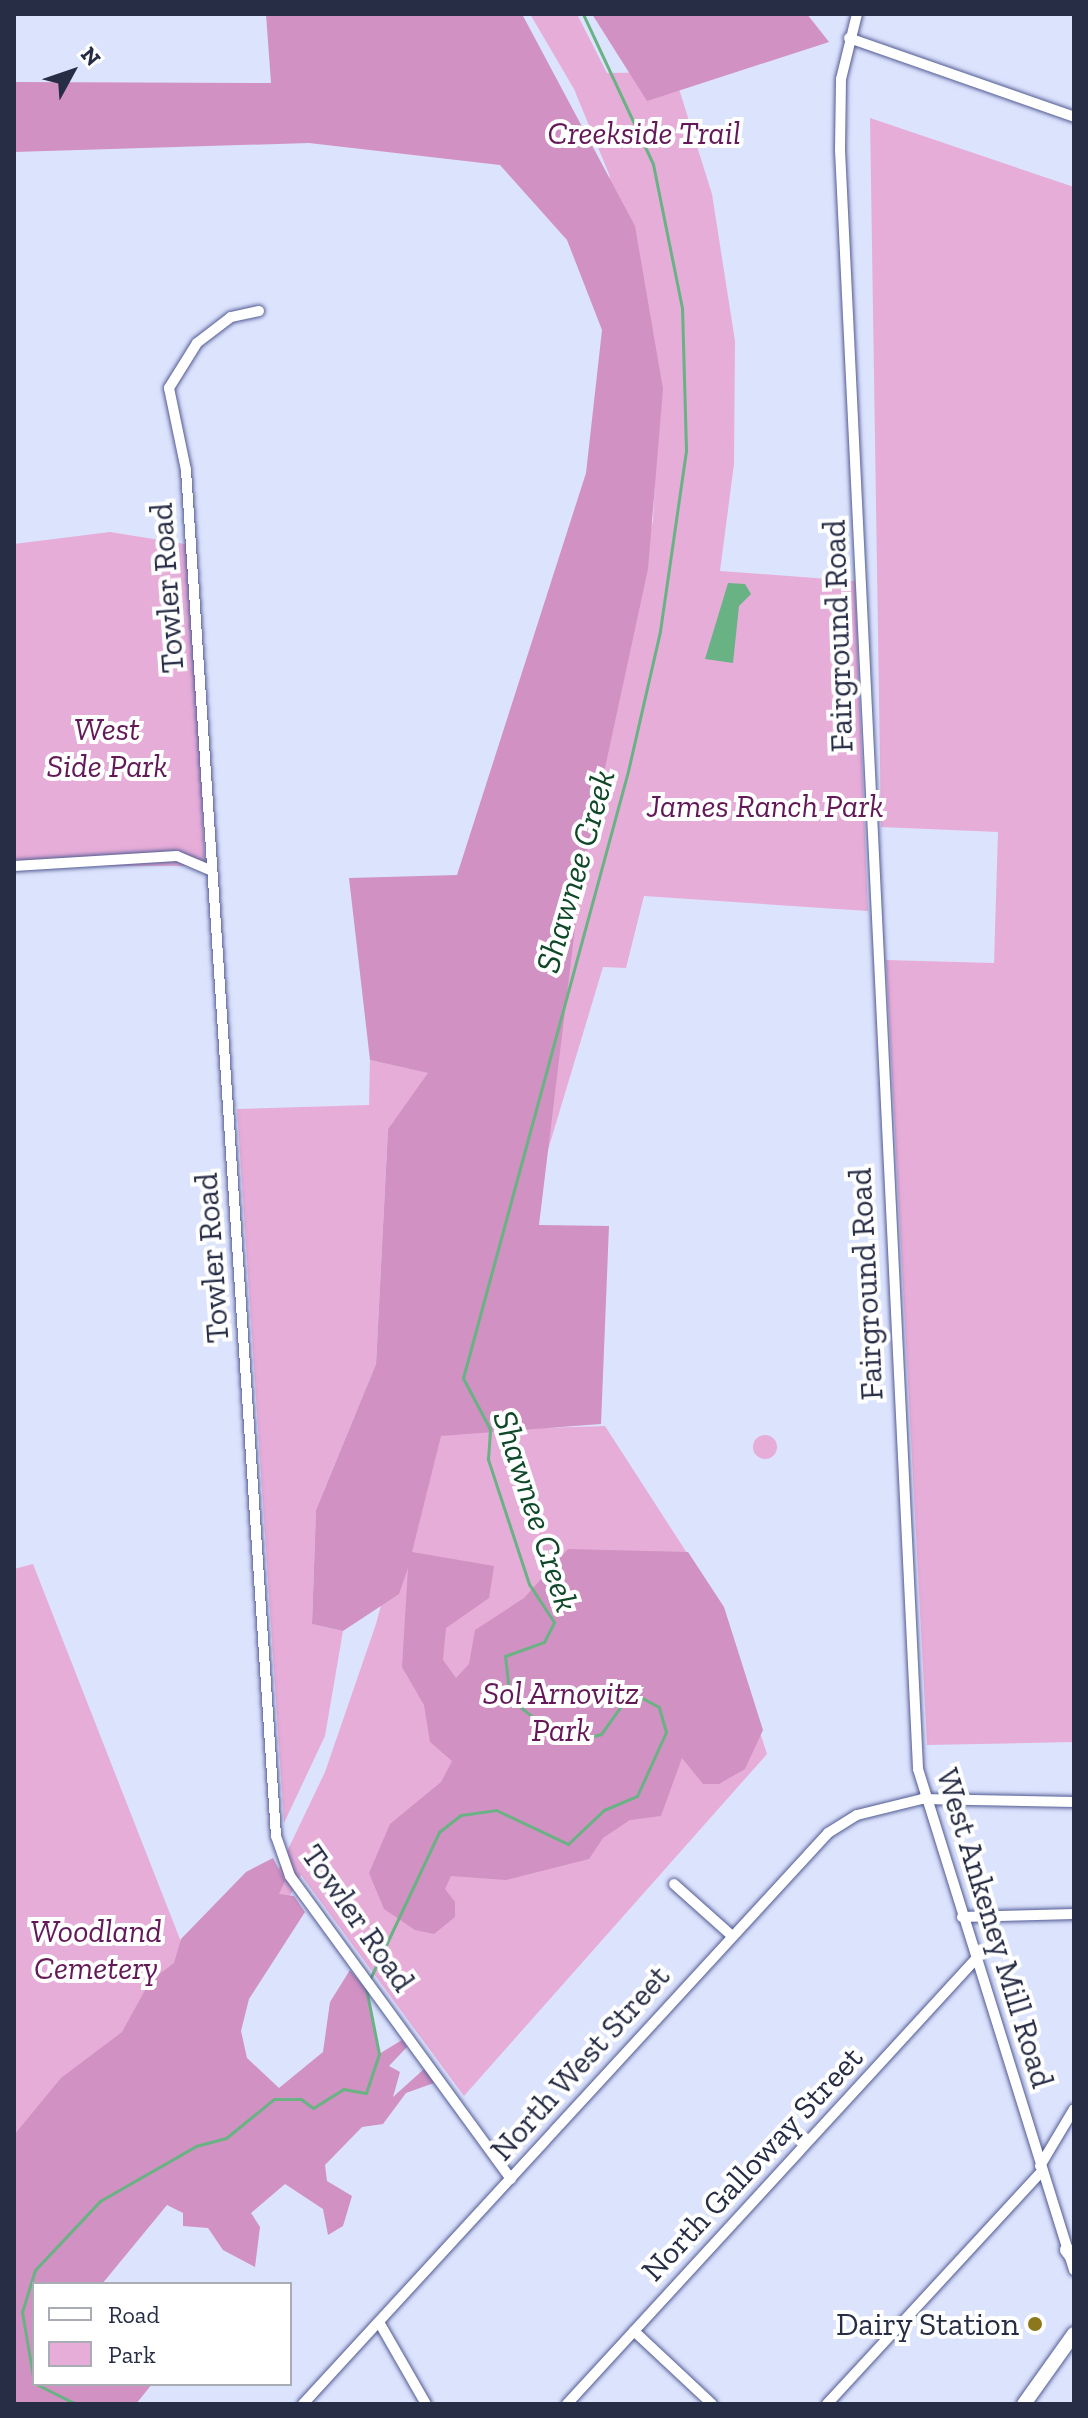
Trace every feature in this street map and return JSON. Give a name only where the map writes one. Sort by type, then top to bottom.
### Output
[{"type":"highway","points":[[1024,2404],[1074,2334]]},
{"type":"street","name":"Fairground Road","points":[[857,14],[849,38],[840,150],[905,1546]]},
{"type":"street","points":[[849,38],[1074,117]]},
{"type":"street","name":"Towler Road","points":[[259,311],[231,317],[197,343],[169,388],[186,470],[276,1836],[286,1870],[511,2179]]},
{"type":"street","points":[[14,866],[177,856],[212,871]]},
{"type":"street","name":"West Ankeney Mill Road","points":[[905,1546],[922,1799],[1074,2270]]},
{"type":"street","name":"North West Street","points":[[303,2404],[828,1833],[857,1815],[922,1799],[1074,1802]]},
{"type":"street","points":[[674,1884],[731,1935]]},
{"type":"street","points":[[962,1917],[1074,1914]]},
{"type":"street","name":"North Galloway Street","points":[[567,2404],[975,1960]]},
{"type":"street","points":[[827,2404],[1041,2169],[1074,2109]]},
{"type":"street","points":[[379,2322],[426,2404]]},
{"type":"street","points":[[634,2331],[712,2404]]},
{"type":"green space","name":"Sol Arnovitz Park","points":[[266,14],[522,14],[635,226],[663,389],[648,569],[581,879],[539,1225],[609,1226],[601,1424],[441,1436],[412,1552],[494,1566],[489,1598],[446,1628],[443,1660],[456,1678],[469,1664],[475,1630],[524,1598],[568,1549],[688,1552],[724,1607],[763,1730],[745,1769],[719,1784],[703,1784],[682,1758],[661,1816],[630,1820],[603,1838],[589,1859],[506,1880],[451,1876],[445,1889],[455,1902],[455,1917],[434,1934],[415,1930],[384,1909],[369,1873],[390,1824],[441,1782],[452,1761],[430,1742],[424,1705],[402,1667],[408,1568],[399,1594],[343,1631],[312,1624],[316,1510],[376,1364],[388,1129],[428,1073],[370,1060],[349,878],[457,875],[586,473],[602,330],[567,240],[500,165],[309,143],[14,152],[14,82],[271,83]]},
{"type":"green space","points":[[530,14],[577,14],[607,73],[672,72],[680,92],[712,194],[735,341],[734,464],[720,571],[855,581],[868,911],[644,896],[626,968],[603,967],[523,1233],[448,1431],[605,1426],[716,1598],[767,1754],[464,2096],[301,1875],[286,1903],[262,1904],[325,1772],[376,1624],[553,964],[653,520],[657,434],[609,174],[574,89]]},
{"type":"green space","points":[[592,14],[807,14],[829,42],[647,101]]},
{"type":"green space","points":[[870,118],[1074,187],[1074,1742],[927,1745],[886,960],[994,963],[998,832],[881,827]]},
{"type":"green space","name":"West Side Park","points":[[110,532],[191,545],[205,866],[14,866],[14,544]]},
{"type":"green space","points":[[370,1060],[429,1073],[388,1129],[376,1364],[316,1510],[312,1624],[343,1631],[325,1736],[284,1823],[237,1109],[369,1105]]},
{"type":"green space","points":[[765,1435],[773,1439],[777,1447],[773,1455],[765,1459],[757,1455],[753,1447],[757,1439]]},
{"type":"green space","name":"Woodland Cemetery","points":[[33,1564],[194,1975],[14,2135],[14,1569]]},
{"type":"green space","points":[[273,1858],[285,1881],[279,1894],[294,1896],[305,1912],[249,1999],[241,2031],[247,2058],[279,2088],[323,2052],[330,2002],[350,1970],[366,1989],[379,2054],[402,2040],[407,2047],[389,2066],[400,2072],[393,2097],[424,2069],[434,2083],[406,2093],[383,2124],[362,2127],[325,2165],[327,2181],[352,2196],[343,2226],[328,2235],[323,2209],[285,2184],[251,2213],[260,2227],[255,2267],[223,2250],[208,2228],[183,2226],[183,2213],[167,2205],[104,2282],[32,2282],[32,2386],[150,2386],[136,2404],[14,2404],[14,2135],[61,2078],[122,2032],[150,1981],[174,1963],[181,1939],[246,1872]]},
{"type":"shaded area","points":[[728,583],[745,584],[751,594],[739,606],[733,663],[705,659]]},
{"type":"waterway","name":"Shawnee Creek","points":[[369,1981],[439,1832],[461,1815],[496,1810],[568,1844],[604,1810],[637,1796],[666,1732],[659,1707],[631,1692],[601,1734],[566,1743],[510,1699],[505,1656],[544,1642],[554,1622],[529,1584],[488,1459],[490,1429],[463,1378],[628,771],[660,631],[686,450],[682,308],[653,164],[583,14]]},
{"type":"waterway","name":"Shawnee Creek","points":[[32,2370],[22,2312],[35,2270],[100,2201],[196,2146],[226,2138],[274,2099],[301,2099],[313,2108],[343,2089],[366,2093],[379,2054],[366,1988]]},
{"type":"waterway","name":"Shawnee Creek","points":[[40,2386],[76,2404]]},
{"type":"place","name":"Dairy Station","points":[[1035,2324]]},
{"type":"park label","name":"Creekside Trail","points":[[644,133]]},
{"type":"park label","name":"James Ranch Park","points":[[765,806]]}]
